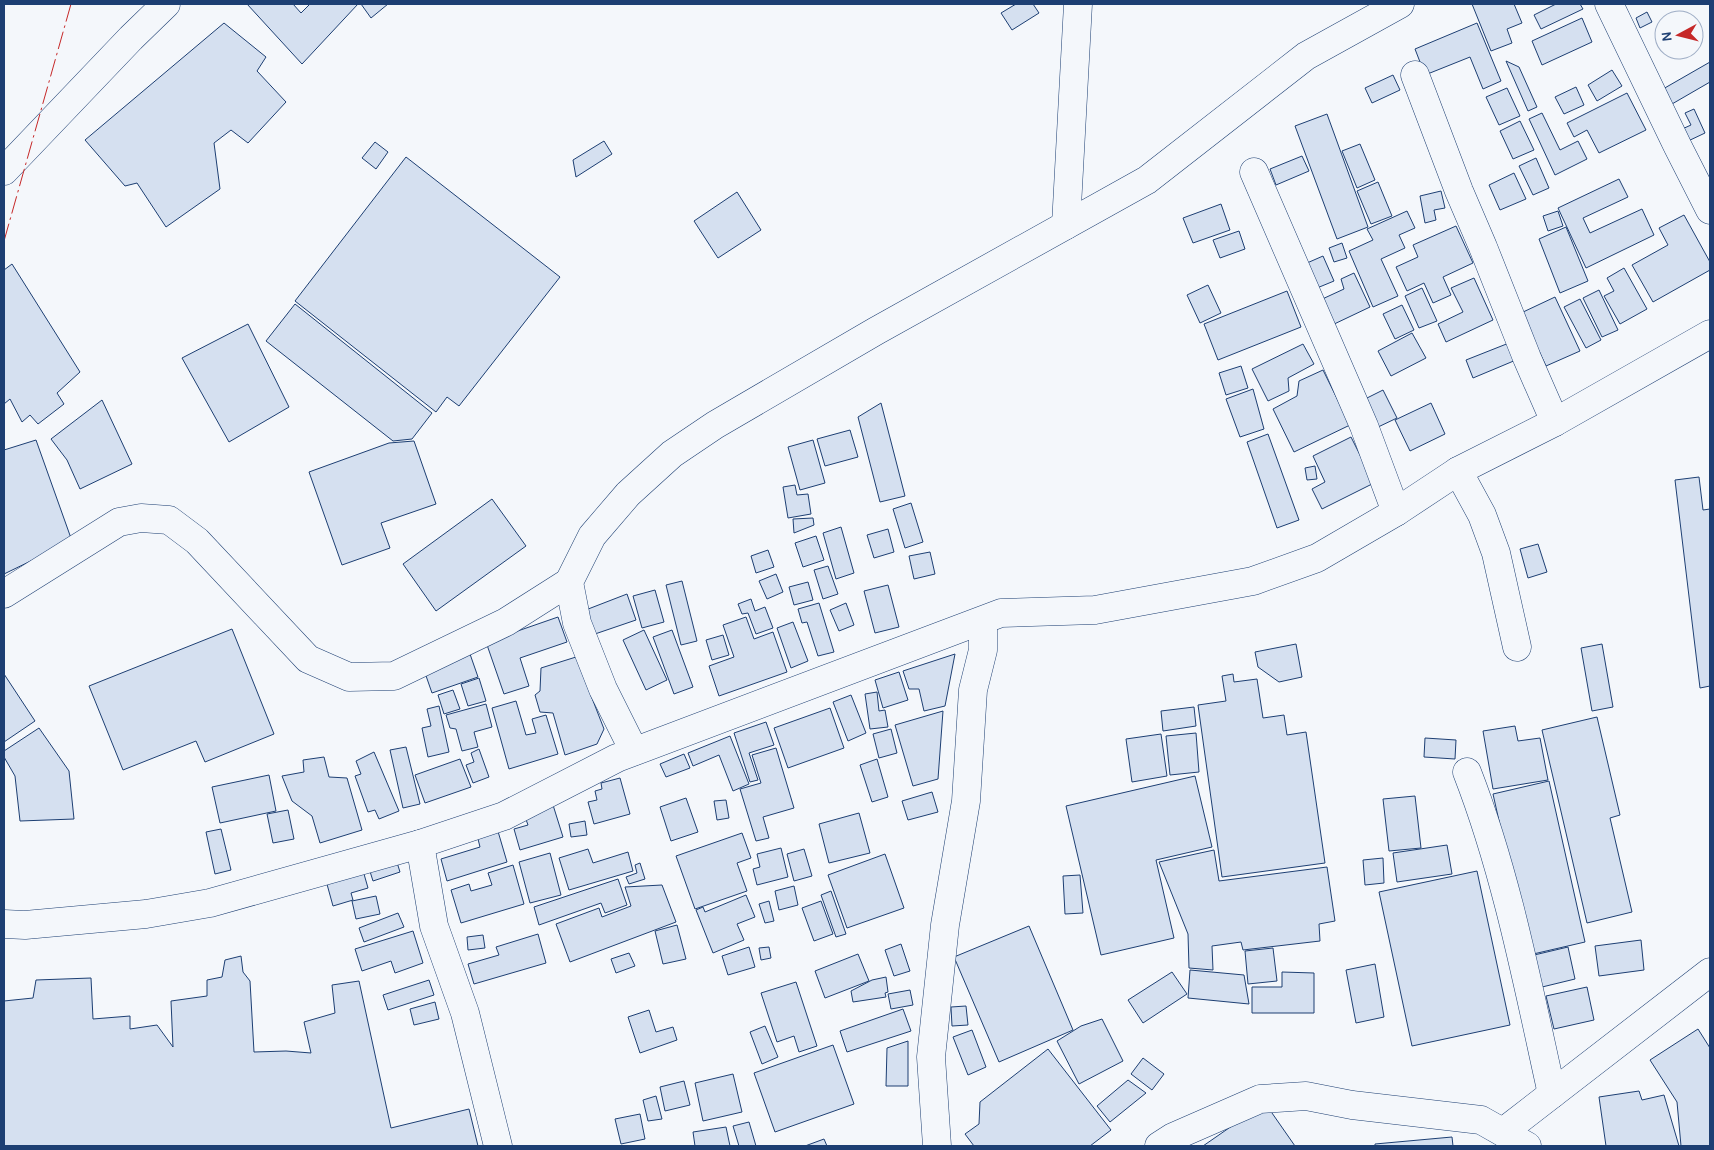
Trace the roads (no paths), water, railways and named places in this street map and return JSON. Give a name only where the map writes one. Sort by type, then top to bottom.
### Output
[{"type":"street","points":[[4,171],[166,4]]},
{"type":"street","points":[[1066,225],[1078,4]]},
{"type":"street","points":[[4,594],[119,522],[141,518],[169,520],[197,541],[308,659],[349,677],[394,676],[506,622],[569,582],[592,536],[628,494],[672,454],[715,425],[876,331],[1147,180],[1306,56],[1400,4]]},
{"type":"street","points":[[1609,4],[1710,210]]},
{"type":"street","points":[[1415,74],[1459,191],[1555,422]]},
{"type":"street","points":[[1254,172],[1364,426],[1396,512]]},
{"type":"street","points":[[4,924],[25,925],[146,914],[210,903],[420,844],[504,816],[634,751],[1002,614],[1095,610],[1253,581],[1317,558],[1396,512],[1458,471],[1555,422],[1710,334]]},
{"type":"street","points":[[1458,471],[1482,515],[1496,553],[1517,647]]},
{"type":"street","points":[[569,582],[577,623],[604,689],[634,751]]},
{"type":"street","points":[[937,1146],[931,1057],[945,925],[966,801],[973,690],[983,650],[982,620]]},
{"type":"street","points":[[1467,772],[1493,844],[1508,900],[1552,1094]]},
{"type":"street","points":[[420,844],[434,926],[465,1013],[498,1146]]},
{"type":"street","points":[[1503,1132],[1710,972]]},
{"type":"street","points":[[1159,1146],[1173,1137],[1260,1099],[1306,1096],[1352,1105],[1481,1120],[1527,1146]]}]
